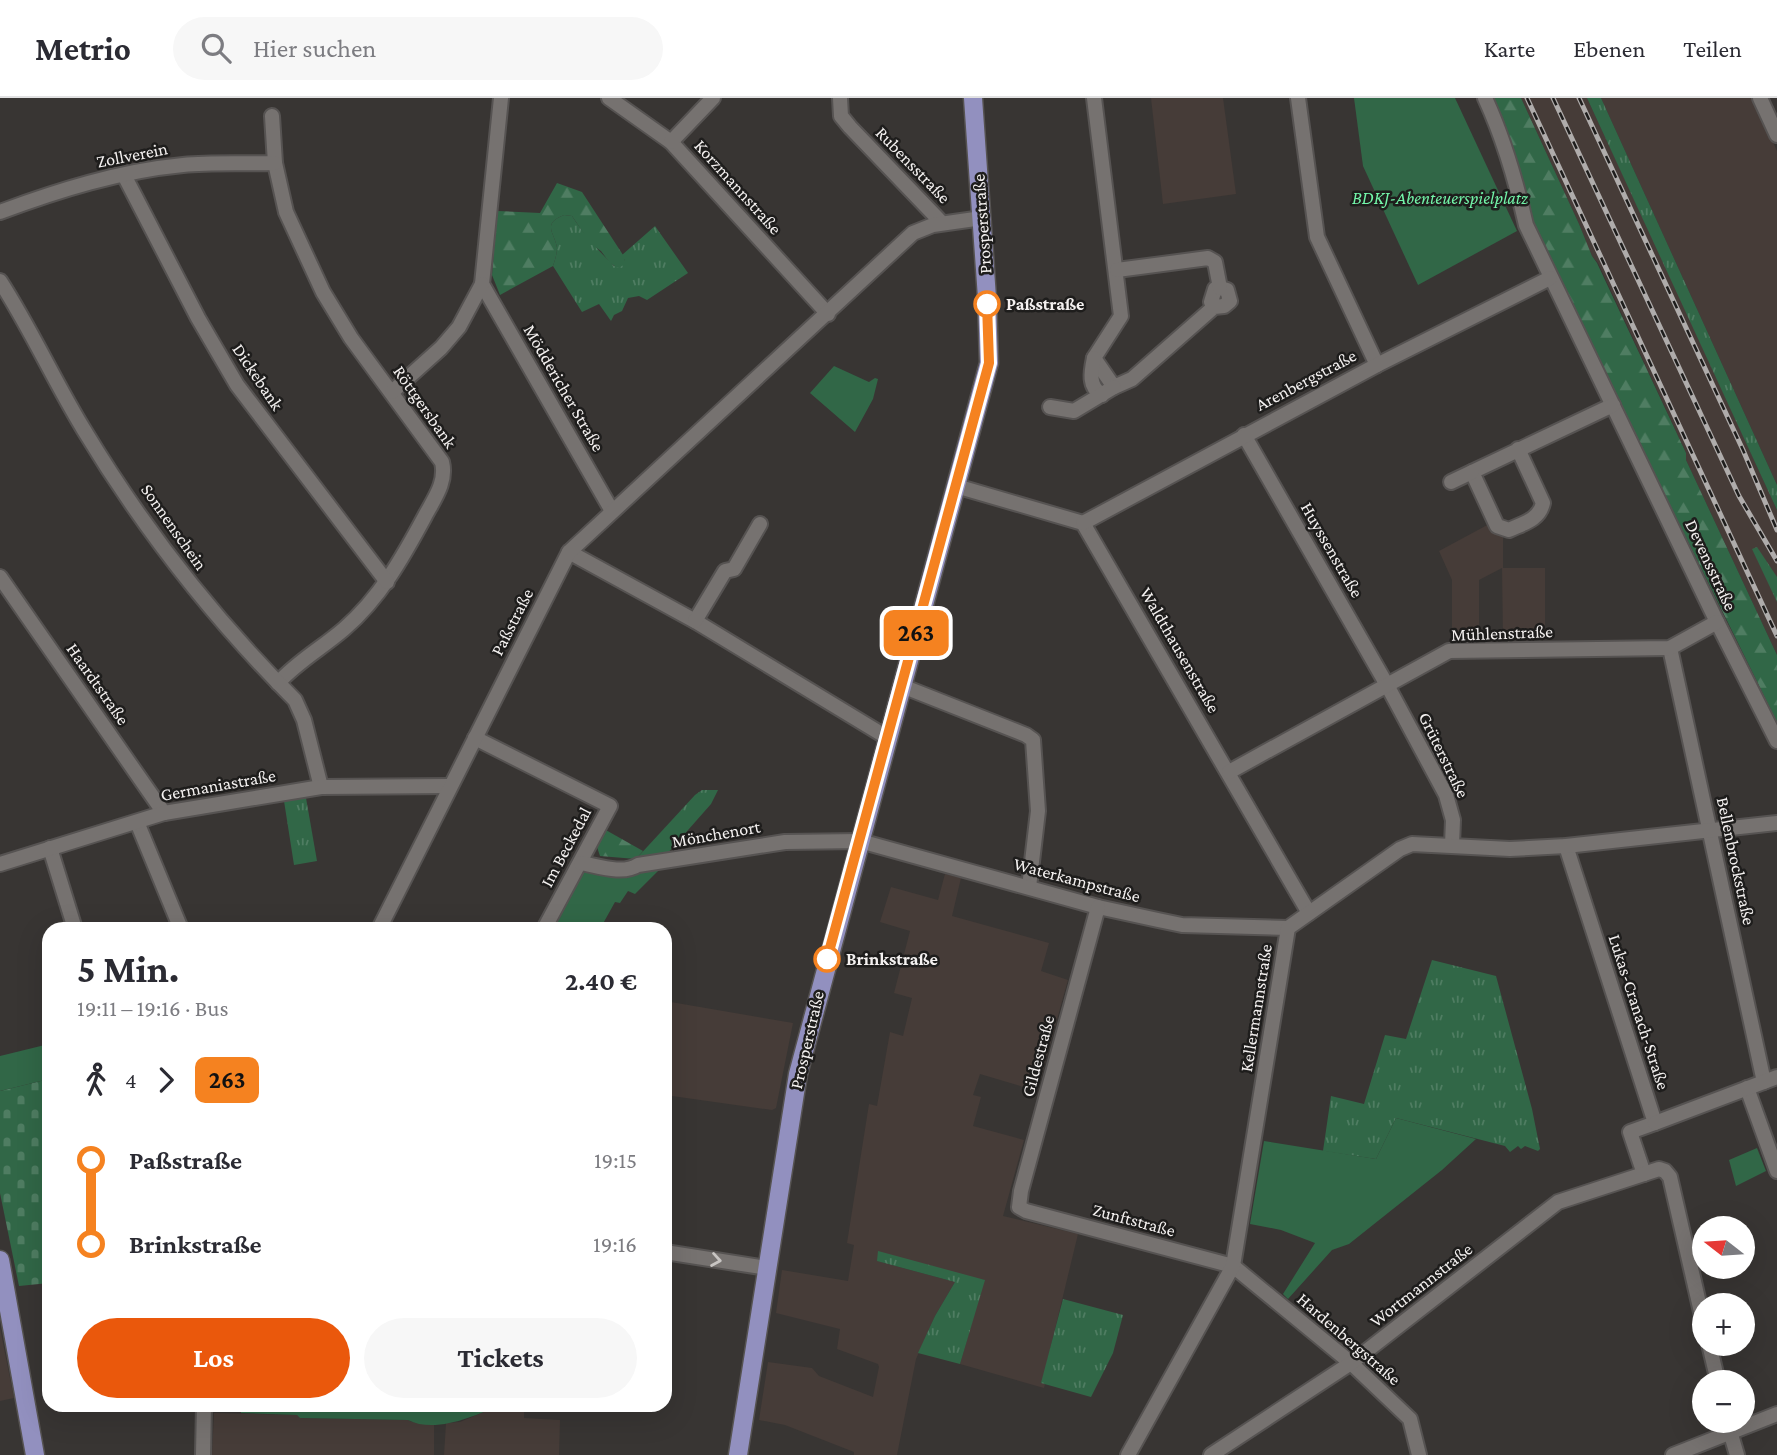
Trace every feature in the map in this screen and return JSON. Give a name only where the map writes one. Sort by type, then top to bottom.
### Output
[{"type":"main road","name":"Prosperstraße","points":[[738,1455],[798,1074],[989,363],[982,218],[972,98]]},
{"type":"main road","points":[[0,1260],[35,1455]]},
{"type":"main road","points":[[28,1455],[29,1421]]},
{"type":"street","points":[[392,392],[441,348],[459,327],[482,284],[501,98]]},
{"type":"street","name":"Korzmannstraße","points":[[609,98],[671,142],[828,314]]},
{"type":"street","points":[[671,142],[713,98]]},
{"type":"street","name":"Rubensstraße","points":[[840,98],[841,116],[942,223]]},
{"type":"street","points":[[1094,98],[1121,316],[1094,358],[1108,391]]},
{"type":"street","points":[[1298,98],[1318,237],[1377,365]]},
{"type":"street","name":"Devensstraße","points":[[1485,98],[1497,123],[1516,181],[1526,225],[1550,278],[1777,741]]},
{"type":"street","points":[[1760,98],[1777,135]]},
{"type":"street","name":"Röttgersbank","points":[[272,116],[275,163],[286,212],[323,292],[351,338],[442,462],[444,471],[441,484],[387,582],[344,629],[291,668],[278,682]]},
{"type":"street","name":"Zollverein","points":[[0,212],[59,191],[124,175],[184,165],[275,163]]},
{"type":"street","name":"Dickebank","points":[[124,175],[198,318],[237,385],[387,582]]},
{"type":"street","name":"Paßstraße","points":[[382,922],[569,552],[913,233],[942,223],[982,218]]},
{"type":"street","points":[[1051,407],[1074,411],[1132,379],[1214,307],[1230,302],[1227,290],[1220,288],[1215,262],[1209,258],[1117,270]]},
{"type":"street","name":"Arenbergstraße","points":[[1083,523],[1377,365],[1550,278]]},
{"type":"street","name":"Sonnenschein","points":[[0,281],[85,432],[126,493],[202,600],[295,699],[304,720],[321,787]]},
{"type":"street","name":"Möddericher Straße","points":[[482,284],[612,511]]},
{"type":"street","points":[[1451,482],[1613,405]]},
{"type":"street","name":"Huyssenstraße","points":[[1244,435],[1387,685]]},
{"type":"street","points":[[1472,472],[1497,526],[1509,530],[1534,519],[1541,512],[1544,503],[1518,449]]},
{"type":"street","points":[[956,486],[1083,523]]},
{"type":"street","name":"Waldthausenstraße","points":[[1083,523],[1308,913]]},
{"type":"street","points":[[695,621],[725,570],[734,569],[760,524]]},
{"type":"street","points":[[569,552],[695,621],[888,738]]},
{"type":"street","name":"Haardtstraße","points":[[0,577],[164,813]]},
{"type":"street","name":"Mühlenstraße","points":[[1229,772],[1449,651],[1670,648],[1717,622]]},
{"type":"street","name":"Bellenbrockstraße","points":[[1670,648],[1770,1080]]},
{"type":"street","name":"Grüterstraße","points":[[1387,685],[1446,795],[1453,820],[1452,845]]},
{"type":"street","points":[[902,687],[1026,734],[1033,740],[1038,811],[1029,887]]},
{"type":"street","name":"Im Beckedal","points":[[475,738],[610,806],[548,922]]},
{"type":"street","name":"Germaniastraße","points":[[0,864],[164,813],[321,787],[450,786]]},
{"type":"street","points":[[137,822],[178,922]]},
{"type":"street","name":"Kellermannstraße","points":[[1128,1455],[1233,1266],[1288,928],[1406,846],[1452,845],[1510,849],[1566,846],[1777,822]]},
{"type":"street","name":"Waterkampstraße","points":[[860,841],[1098,907],[1182,925],[1288,928]]},
{"type":"street","name":"Mönchenort","points":[[581,863],[614,869],[632,869],[638,864],[785,842],[860,841]]},
{"type":"street","name":"Lukas-Cranach-Straße","points":[[1566,846],[1655,1123]]},
{"type":"street","points":[[50,848],[73,922]]},
{"type":"street","name":"Gildestraße","points":[[1026,1211],[1019,1205],[1020,1191],[1098,907]]},
{"type":"street","points":[[1644,1174],[1630,1132],[1770,1080]]},
{"type":"street","points":[[1747,1088],[1777,1171]]},
{"type":"street","name":"Wortmannstraße","points":[[1211,1455],[1352,1363],[1558,1202],[1659,1169],[1665,1171],[1670,1177],[1697,1293]]},
{"type":"street","name":"Zunftstraße","points":[[1026,1211],[1233,1266]]},
{"type":"street","points":[[672,1253],[766,1268]]},
{"type":"street","name":"Hardenbergstraße","points":[[1233,1266],[1352,1363],[1410,1419],[1419,1455]]},
{"type":"street","points":[[202,1455],[204,1412]]},
{"type":"street","points":[[1755,1420],[1777,1414]]},
{"type":"street","points":[[1673,1455],[1716,1433]]},
{"type":"street","points":[[1730,1433],[1737,1455]]},
{"type":"shaded area","points":[[1151,98],[1223,98],[1236,194],[1163,204]]},
{"type":"shaded area","points":[[1521,98],[1587,98],[1662,258],[1777,510],[1777,655],[1686,460],[1686,453],[1598,263],[1592,256]]},
{"type":"shaded area","points":[[1601,98],[1753,98],[1777,151],[1777,485]]},
{"type":"shaded area","points":[[1491,523],[1503,532],[1503,568],[1545,568],[1545,640],[1503,640],[1502,568],[1479,580],[1479,641],[1452,641],[1452,580],[1439,551]]},
{"type":"shaded area","points":[[945,874],[961,878],[952,916],[1049,943],[1041,971],[1068,980],[1037,1091],[980,1074],[973,1095],[981,1097],[973,1126],[1024,1140],[1003,1216],[1078,1234],[1042,1383],[1045,1384],[1044,1388],[960,1364],[984,1280],[877,1261],[955,1282],[935,1316],[916,1359],[897,1455],[854,1455],[854,1452],[785,1425],[759,1420],[768,1362],[812,1368],[819,1376],[873,1397],[879,1367],[878,1364],[837,1349],[840,1329],[776,1313],[782,1270],[848,1281],[854,1245],[847,1243],[869,1104],[877,1106],[890,1032],[903,1036],[912,998],[894,993],[910,931],[880,922],[891,887],[938,900]]},
{"type":"shaded area","points":[[672,1002],[793,1023],[776,1108],[772,1110],[672,1096]]},
{"type":"shaded area","points":[[0,1328],[14,1398],[0,1401]]},
{"type":"shaded area","points":[[484,1412],[524,1412],[524,1418],[560,1420],[559,1455],[444,1455],[446,1423],[460,1422]]},
{"type":"shaded area","points":[[214,1413],[434,1423],[434,1455],[212,1455]]},
{"type":"green space","name":"BDKJ-Abenteuerspielplatz","points":[[1354,98],[1455,98],[1517,231],[1418,285],[1363,166]]},
{"type":"green space","points":[[1489,98],[1521,98],[1592,256],[1686,453],[1686,460],[1777,655],[1777,722],[1670,505],[1614,402],[1531,222],[1519,165]]},
{"type":"green space","points":[[1587,98],[1601,98],[1777,485],[1777,510]]},
{"type":"green space","points":[[557,183],[582,192],[625,258],[624,265],[618,268],[610,263],[601,251],[591,244],[572,216],[564,215],[551,225],[557,248],[553,266],[500,295],[492,275],[497,211],[540,213]]},
{"type":"green space","points":[[564,215],[572,216],[614,266],[625,260],[622,255],[655,226],[688,273],[647,300],[639,296],[628,298],[622,311],[614,315],[611,321],[599,304],[582,312],[553,266],[557,248],[551,225]]},
{"type":"green space","points":[[834,366],[869,382],[878,379],[873,399],[855,432],[810,393]]},
{"type":"green space","points":[[1757,547],[1777,577],[1777,602],[1752,549]]},
{"type":"green space","points":[[702,790],[718,790],[711,804],[666,855],[636,859],[695,795]]},
{"type":"green space","points":[[306,798],[317,861],[294,865],[284,801]]},
{"type":"green space","points":[[604,829],[643,851],[636,859],[600,856],[597,847]]},
{"type":"green space","points":[[584,870],[627,874],[659,870],[635,894],[628,891],[620,903],[615,902],[604,922],[556,922]]},
{"type":"green space","points":[[1432,960],[1496,976],[1532,1109],[1540,1149],[1538,1151],[1525,1146],[1521,1149],[1518,1146],[1510,1152],[1505,1146],[1396,1118],[1376,1159],[1323,1151],[1331,1096],[1364,1104],[1385,1035],[1406,1039]]},
{"type":"green space","points":[[42,1046],[42,1081],[0,1091],[0,1056]]},
{"type":"green space","points":[[42,1081],[42,1284],[19,1286],[0,1193],[0,1091]]},
{"type":"green space","points":[[1396,1118],[1476,1139],[1442,1170],[1349,1244],[1332,1250],[1288,1299],[1283,1294],[1315,1243],[1281,1230],[1250,1224],[1264,1141],[1376,1159]]},
{"type":"green space","points":[[1757,1148],[1766,1171],[1736,1186],[1729,1160]]},
{"type":"green space","points":[[878,1251],[985,1280],[960,1364],[918,1353],[955,1282],[877,1261]]},
{"type":"green space","points":[[1063,1299],[1123,1315],[1113,1353],[1091,1397],[1041,1383]]},
{"type":"green space","points":[[484,1412],[455,1422],[430,1425],[408,1420],[300,1418],[297,1415],[241,1413]]},
{"type":"railway","points":[[1527,98],[1777,636]]},
{"type":"railway","points":[[1553,98],[1739,496],[1777,561]]},
{"type":"railway","points":[[1579,98],[1743,450],[1777,530]]},
{"type":"bus line","name":"263","points":[[827,959],[989,363],[987,304]]},
{"type":"place","name":"Paßstraße","points":[[987,304]]},
{"type":"place","name":"Brinkstraße","points":[[827,959]]}]
